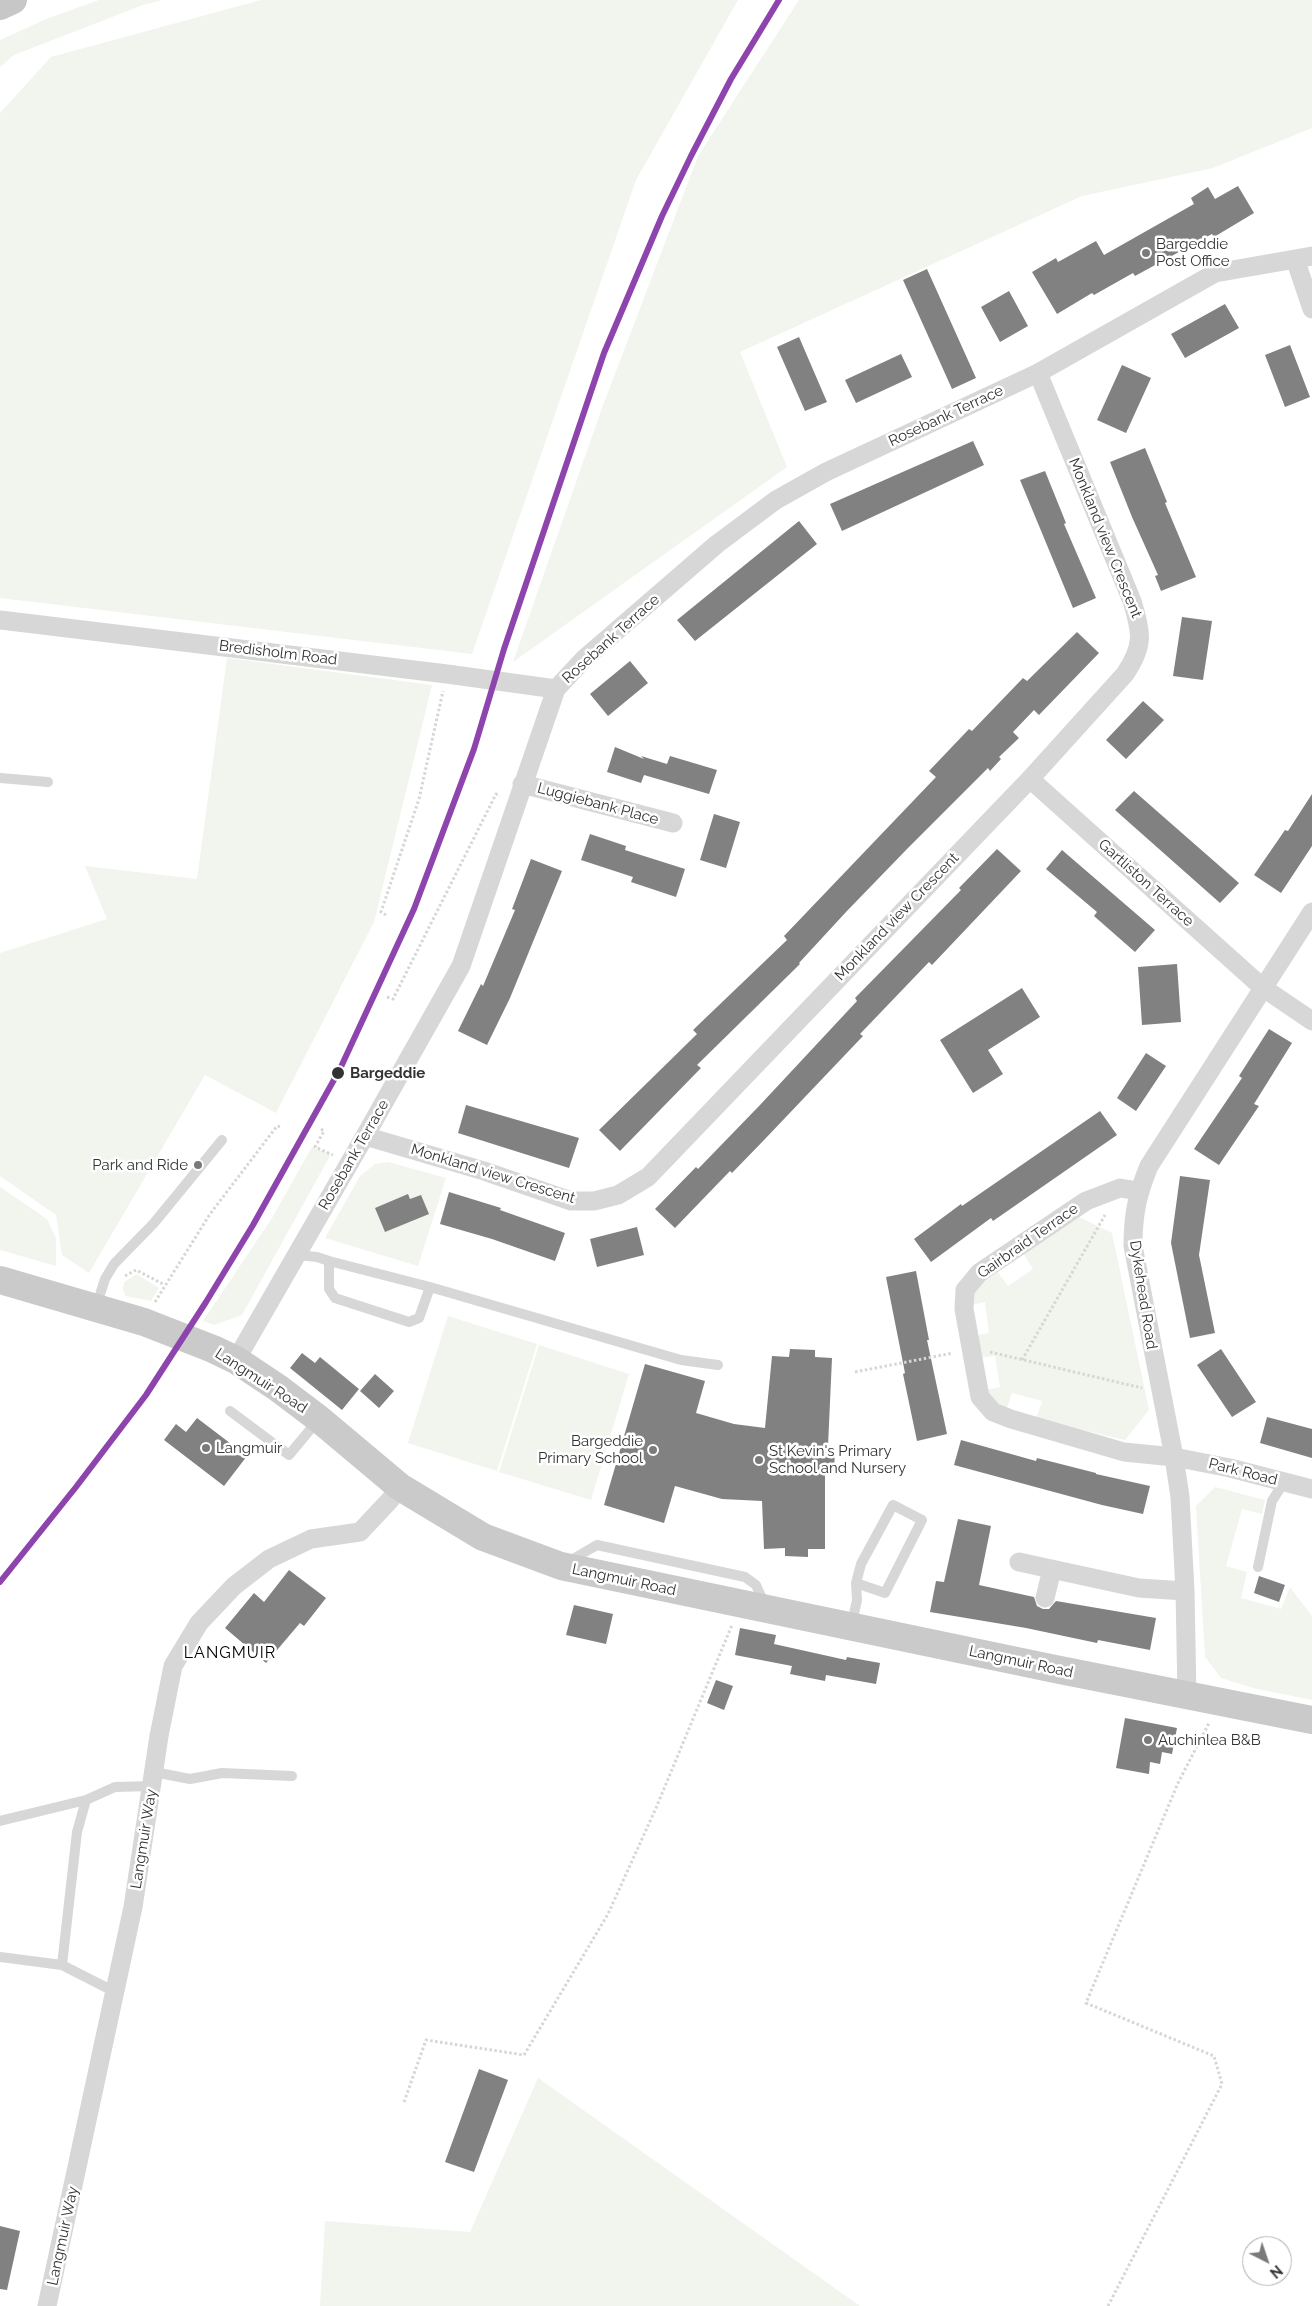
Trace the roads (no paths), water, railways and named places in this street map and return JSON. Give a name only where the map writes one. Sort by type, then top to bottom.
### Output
[{"type":"highway","points":[[0,6],[13,0]]},
{"type":"main road","name":"Langmuir Road","points":[[0,1280],[95,1307],[149,1313],[224,1354],[278,1388],[319,1419],[400,1487],[483,1537],[561,1566],[1187,1696],[1312,1720]]},
{"type":"street","points":[[1303,257],[1312,309]]},
{"type":"street","name":"Rosebank Terrace","points":[[224,1354],[297,1255],[461,966],[556,689],[584,659],[717,544],[776,500],[826,472],[1038,373],[1215,273],[1303,257]]},
{"type":"street","name":"Monkland view Crescent","points":[[366,1136],[484,1171],[571,1201],[594,1201],[618,1195],[648,1177],[1030,778],[1125,674],[1138,655],[1140,627],[1132,601],[1038,373]]},
{"type":"street","name":"Bredisholm Road","points":[[0,620],[556,689]]},
{"type":"street","name":"Gartliston Terrace","points":[[1030,778],[1262,987],[1312,1021]]},
{"type":"street","name":"Luggiebank Place","points":[[520,792],[673,823]]},
{"type":"street","name":"Dykehead Road","points":[[1187,1696],[1185,1591],[1180,1497],[1134,1246],[1129,1190],[1158,1152],[1262,987],[1312,912]]},
{"type":"street","name":"Gairbraid Terrace","points":[[1129,1190],[1086,1201],[979,1273],[965,1290],[964,1309],[980,1397],[993,1412],[1124,1452],[1174,1456]]},
{"type":"street","name":"Park Road","points":[[1174,1456],[1312,1489]]},
{"type":"street","name":"Langmuir Way","points":[[47,2306],[134,1907],[153,1779],[173,1666],[199,1623],[234,1586],[269,1559],[311,1539],[360,1532],[386,1506],[400,1487]]},
{"type":"street","points":[[1018,1562],[1139,1588],[1185,1591]]},
{"type":"street","points":[[1045,1598],[1052,1569]]},
{"type":"lane","points":[[0,778],[48,782]]},
{"type":"lane","points":[[95,1307],[105,1279],[114,1264],[154,1223],[222,1140]]},
{"type":"lane","points":[[297,1255],[317,1257],[430,1287],[681,1360],[718,1365]]},
{"type":"lane","points":[[329,1260],[329,1289],[335,1298],[409,1322],[419,1318],[430,1287]]},
{"type":"lane","points":[[230,1411],[289,1455],[319,1419]]},
{"type":"lane","points":[[1258,1567],[1272,1500],[1284,1482]]},
{"type":"lane","points":[[851,1627],[857,1600],[856,1583],[861,1564],[893,1505],[922,1520],[885,1594],[856,1583]]},
{"type":"lane","points":[[561,1566],[597,1545],[746,1577],[756,1584],[767,1608]]},
{"type":"lane","points":[[0,1821],[86,1800],[115,1787],[153,1779],[190,1779],[222,1773],[292,1776]]},
{"type":"lane","points":[[62,1965],[78,1832],[86,1800]]},
{"type":"lane","points":[[0,1957],[62,1965],[115,1992]]},
{"type":"place","name":"Bargeddie Post Office","points":[[1146,253]]},
{"type":"place","name":"Bargeddie","points":[[338,1073]]},
{"type":"place","name":"Park and Ride","points":[[198,1165]]},
{"type":"place","name":"Langmuir","points":[[206,1448]]},
{"type":"place","name":"Bargeddie Primary School","points":[[653,1450]]},
{"type":"place","name":"St Kevin's Primary School and Nursery","points":[[759,1460]]},
{"type":"place","name":"Auchinlea B&B","points":[[1148,1740]]},
{"type":"district","name":"LANGMUIR","points":[[230,1653]]}]
